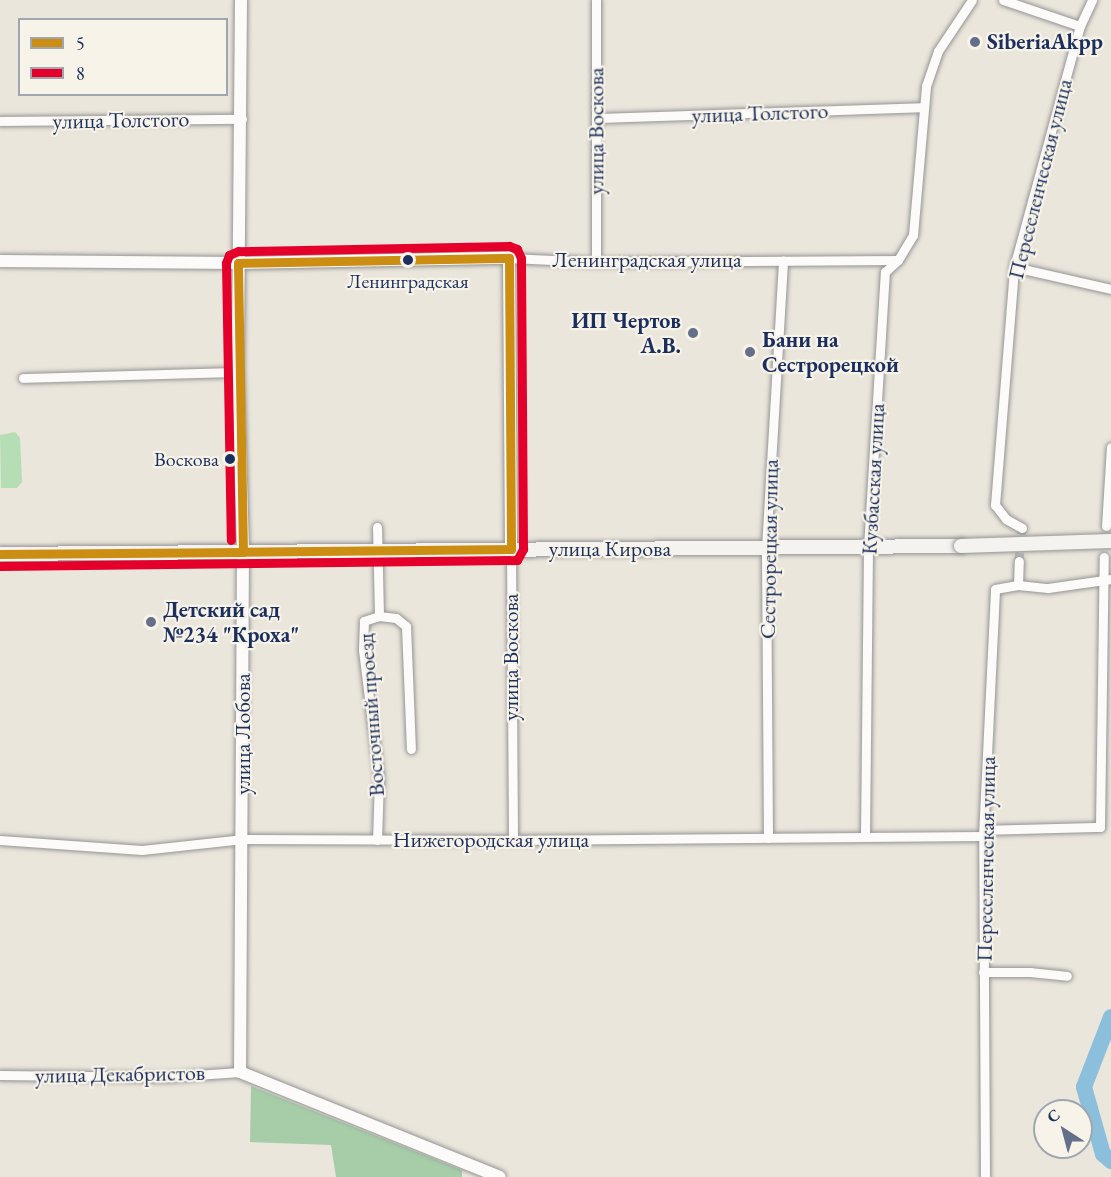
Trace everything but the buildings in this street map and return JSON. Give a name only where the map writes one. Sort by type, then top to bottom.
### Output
[{"type":"main road","name":"улица Кирова","points":[[0,554],[868,548],[1111,541]]},
{"type":"street","name":"улица Лобова","points":[[240,1072],[243,839],[243,552],[238,372],[242,119],[241,0]]},
{"type":"street","name":"улица Воскова","points":[[596,0],[596,262]]},
{"type":"street","name":"Кузбасская улица","points":[[865,836],[868,548],[885,272],[898,260],[913,235],[926,86],[938,51],[972,0]]},
{"type":"street","points":[[1003,0],[1080,26]]},
{"type":"street","name":"Переселенческая улица","points":[[1022,528],[1006,519],[995,505],[1014,267],[1080,26],[1092,0]]},
{"type":"street","name":"улица Толстого","points":[[596,118],[924,107]]},
{"type":"street","name":"улица Толстого","points":[[0,122],[242,119]]},
{"type":"street","name":"улица Воскова","points":[[509,258],[513,840]]},
{"type":"street","name":"Ленинградская улица","points":[[0,261],[238,263],[509,258],[596,262],[898,260]]},
{"type":"street","name":"Сестрорецкая улица","points":[[768,838],[766,548],[783,261]]},
{"type":"street","points":[[1014,267],[1111,289]]},
{"type":"street","points":[[23,378],[238,372]]},
{"type":"street","points":[[1106,526],[1111,447]]},
{"type":"street","name":"Восточный проезд","points":[[377,527],[378,616],[364,621],[363,650],[379,778],[377,840]]},
{"type":"street","points":[[1019,561],[1018,585],[1048,588],[1107,579],[1104,557]]},
{"type":"street","name":"Нижегородская улица","points":[[0,840],[142,850],[243,839],[768,838],[984,833],[1100,827],[1107,579]]},
{"type":"street","name":"Переселенческая улица","points":[[984,1177],[984,833],[995,589],[1018,585]]},
{"type":"street","points":[[378,616],[396,618],[406,626],[411,749]]},
{"type":"street","points":[[983,972],[1030,972],[1067,976]]},
{"type":"street","points":[[240,1072],[500,1177]]},
{"type":"street","name":"улица Декабристов","points":[[0,1075],[167,1077],[240,1072]]},
{"type":"green space","points":[[15,432],[20,438],[22,482],[17,488],[1,488],[0,435]]},
{"type":"green space","points":[[251,1086],[462,1170],[462,1177],[336,1177],[331,1145],[250,1142]]},
{"type":"waterway","points":[[1111,1017],[1084,1087],[1103,1154],[1111,1161]]},
{"type":"tunnel","points":[[1019,561],[1022,528]]},
{"type":"transit line","name":"8","points":[[0,566],[517,560],[523,549],[521,258],[517,249],[509,246],[238,251],[229,255],[226,263],[231,540]]},
{"type":"transit line","name":"5","points":[[509,258],[511,549],[243,552],[238,263],[509,258]]},
{"type":"transit line","name":"5","points":[[0,554],[243,552]]},
{"type":"place","name":"SiberiaAkpp","points":[[975,42]]},
{"type":"place","name":"Ленинградская","points":[[408,260]]},
{"type":"place","name":"ИП Чертов А.В.","points":[[693,333]]},
{"type":"place","name":"Бани на Сестрорецкой","points":[[750,352]]},
{"type":"place","name":"Воскова","points":[[230,459]]},
{"type":"place","name":"Детский сад №234 \"Кроха\"","points":[[151,622]]}]
